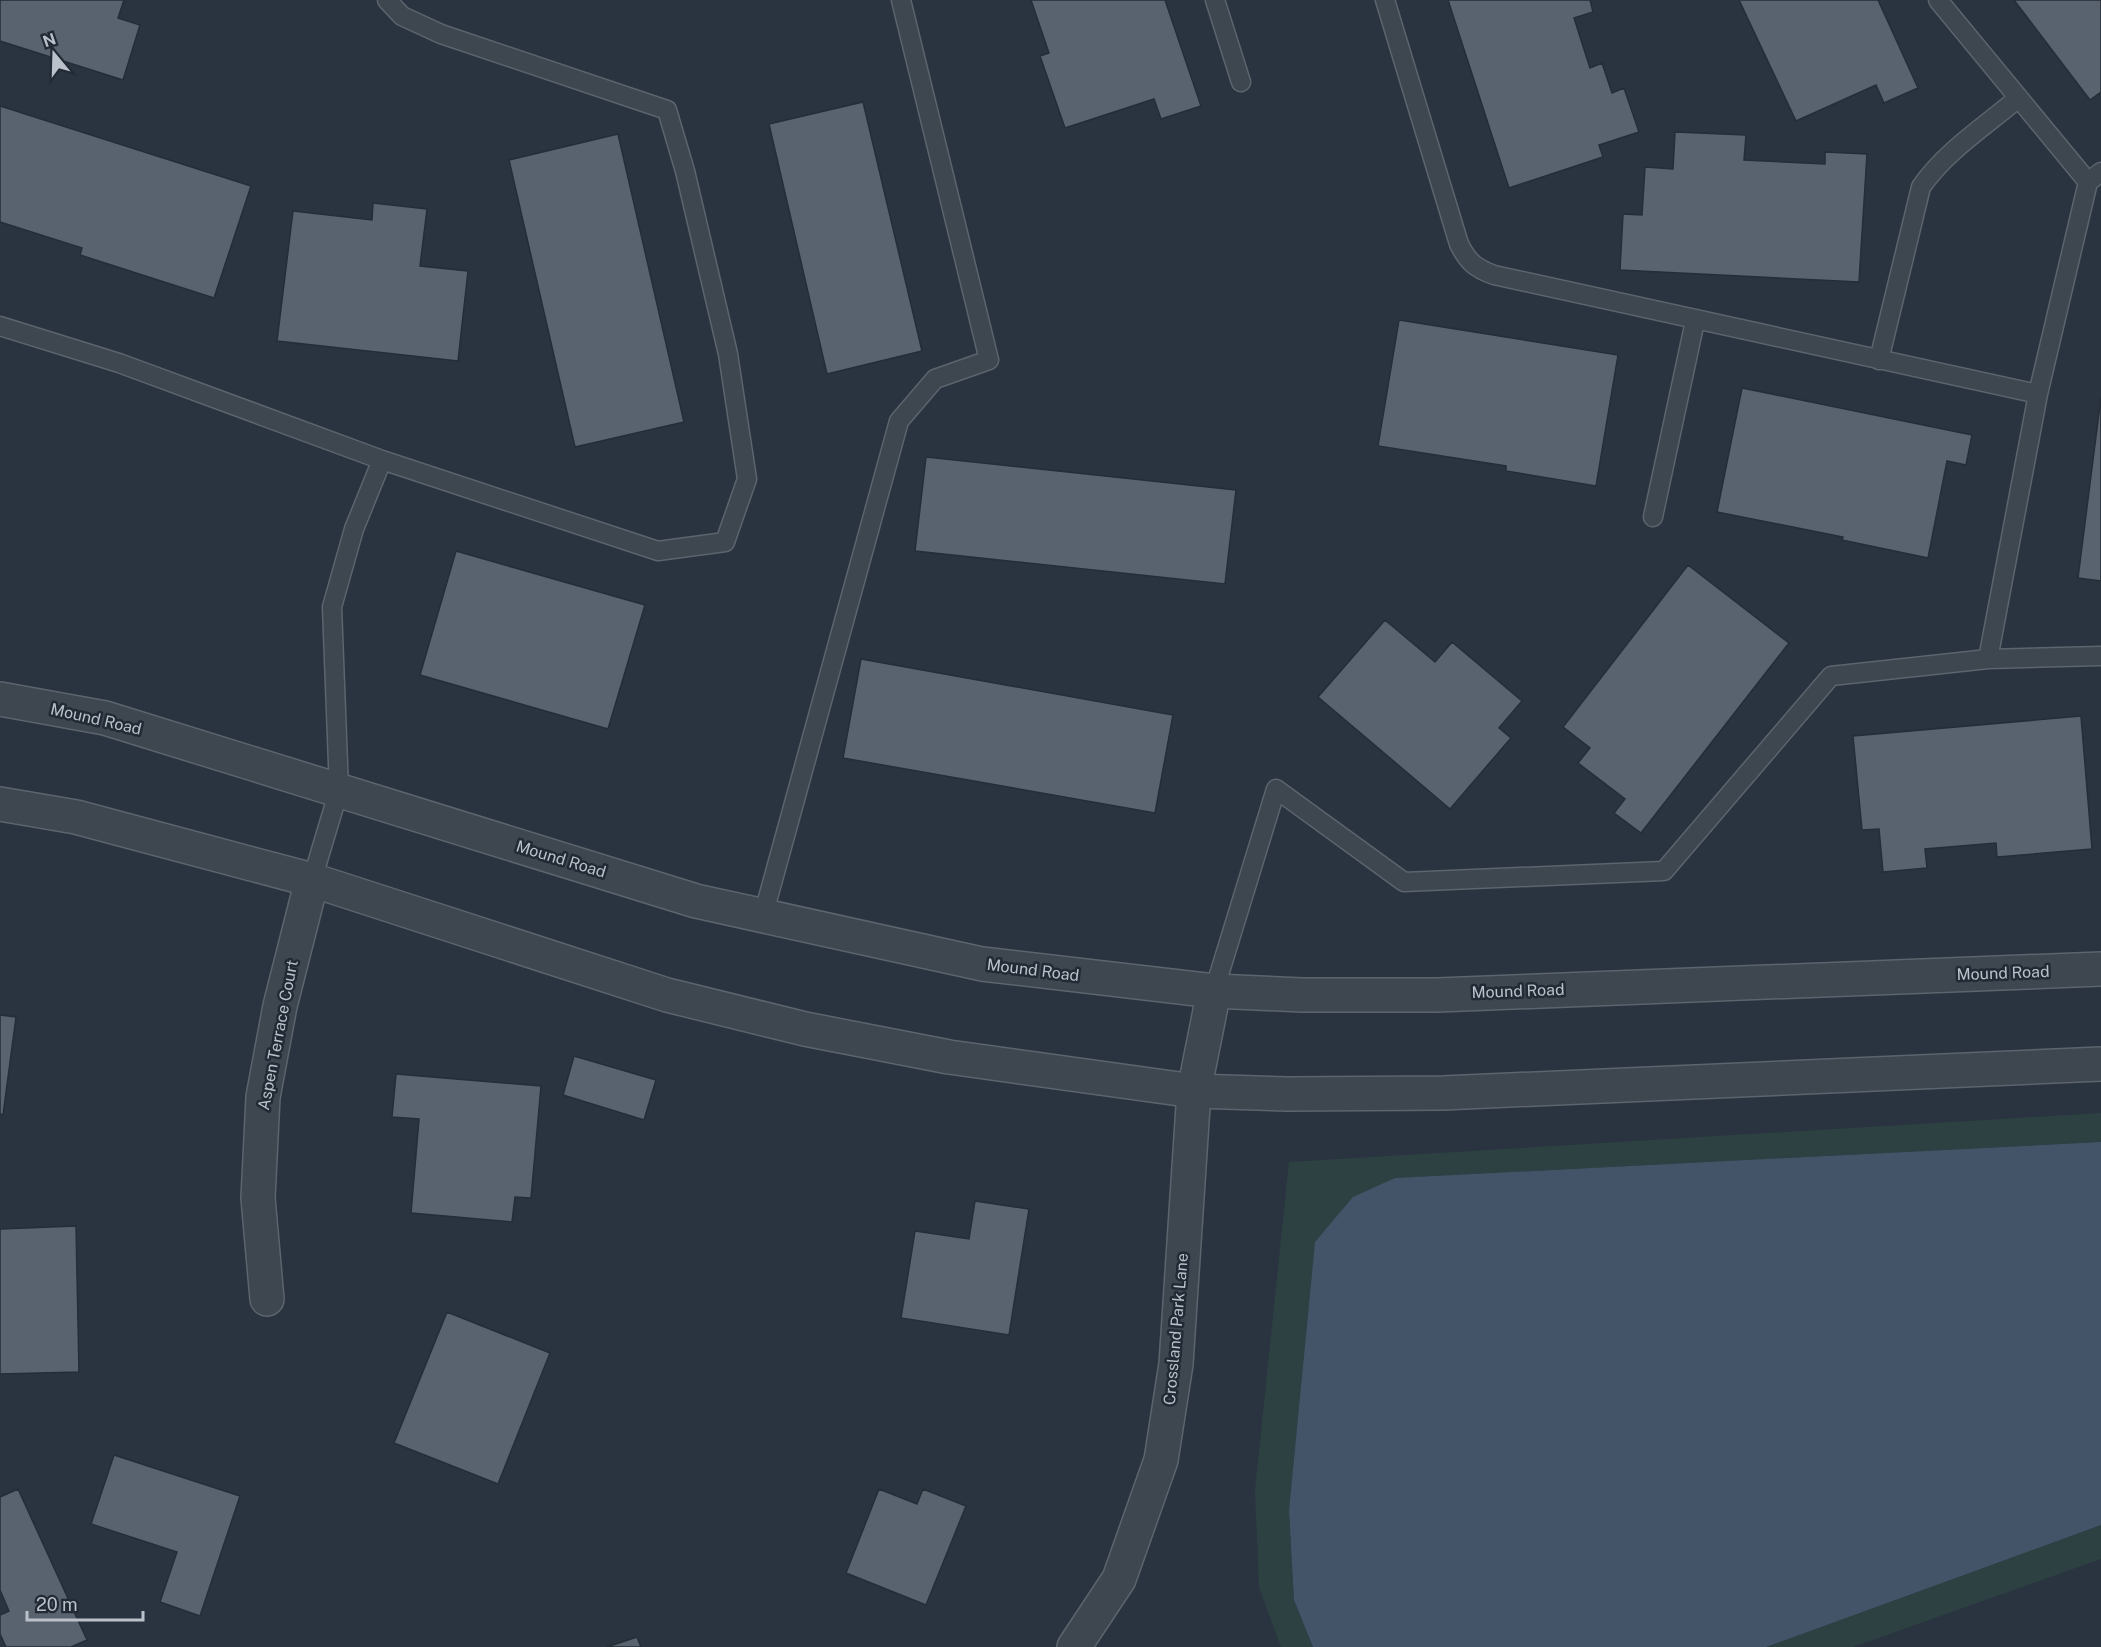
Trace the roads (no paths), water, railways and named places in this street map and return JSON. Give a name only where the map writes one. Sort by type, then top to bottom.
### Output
[{"type":"street","name":"Mound Road","points":[[0,699],[105,718],[696,901],[982,964],[1214,991],[1302,995],[1438,994],[2101,969]]},
{"type":"street","points":[[0,804],[76,817],[312,880],[667,995],[805,1029],[949,1057],[1194,1091],[1287,1094],[1443,1093],[2101,1064]]},
{"type":"street","name":"Aspen Terrace Court","points":[[267,1299],[258,1198],[263,1097],[280,1006],[312,880]]},
{"type":"street","name":"Crossland Park Lane","points":[[1074,1647],[1119,1579],[1161,1460],[1176,1364],[1194,1091],[1214,991]]},
{"type":"lane","points":[[0,326],[119,363],[382,460],[658,551],[725,542],[747,479],[728,354],[685,171],[667,110],[441,34],[402,16],[387,0]]},
{"type":"lane","points":[[763,916],[899,421],[935,379],[989,360],[902,0]]},
{"type":"lane","points":[[1215,0],[1241,81]]},
{"type":"lane","points":[[1385,0],[1459,244],[1466,259],[1480,270],[1695,321],[2038,394]]},
{"type":"lane","points":[[1938,0],[2017,99],[2094,177],[2038,394],[1988,659]]},
{"type":"lane","points":[[1879,360],[1921,187],[1944,160],[2017,99]]},
{"type":"lane","points":[[1653,517],[1695,321]]},
{"type":"lane","points":[[312,880],[339,790],[332,607],[354,529],[382,460]]},
{"type":"lane","points":[[1214,991],[1276,789],[1404,882],[1665,871],[1831,676],[1988,659],[2101,656]]},
{"type":"water","points":[[2101,1142],[2101,1525],[1766,1647],[1313,1647],[1294,1600],[1289,1510],[1315,1242],[1353,1197],[1395,1178]]}]
